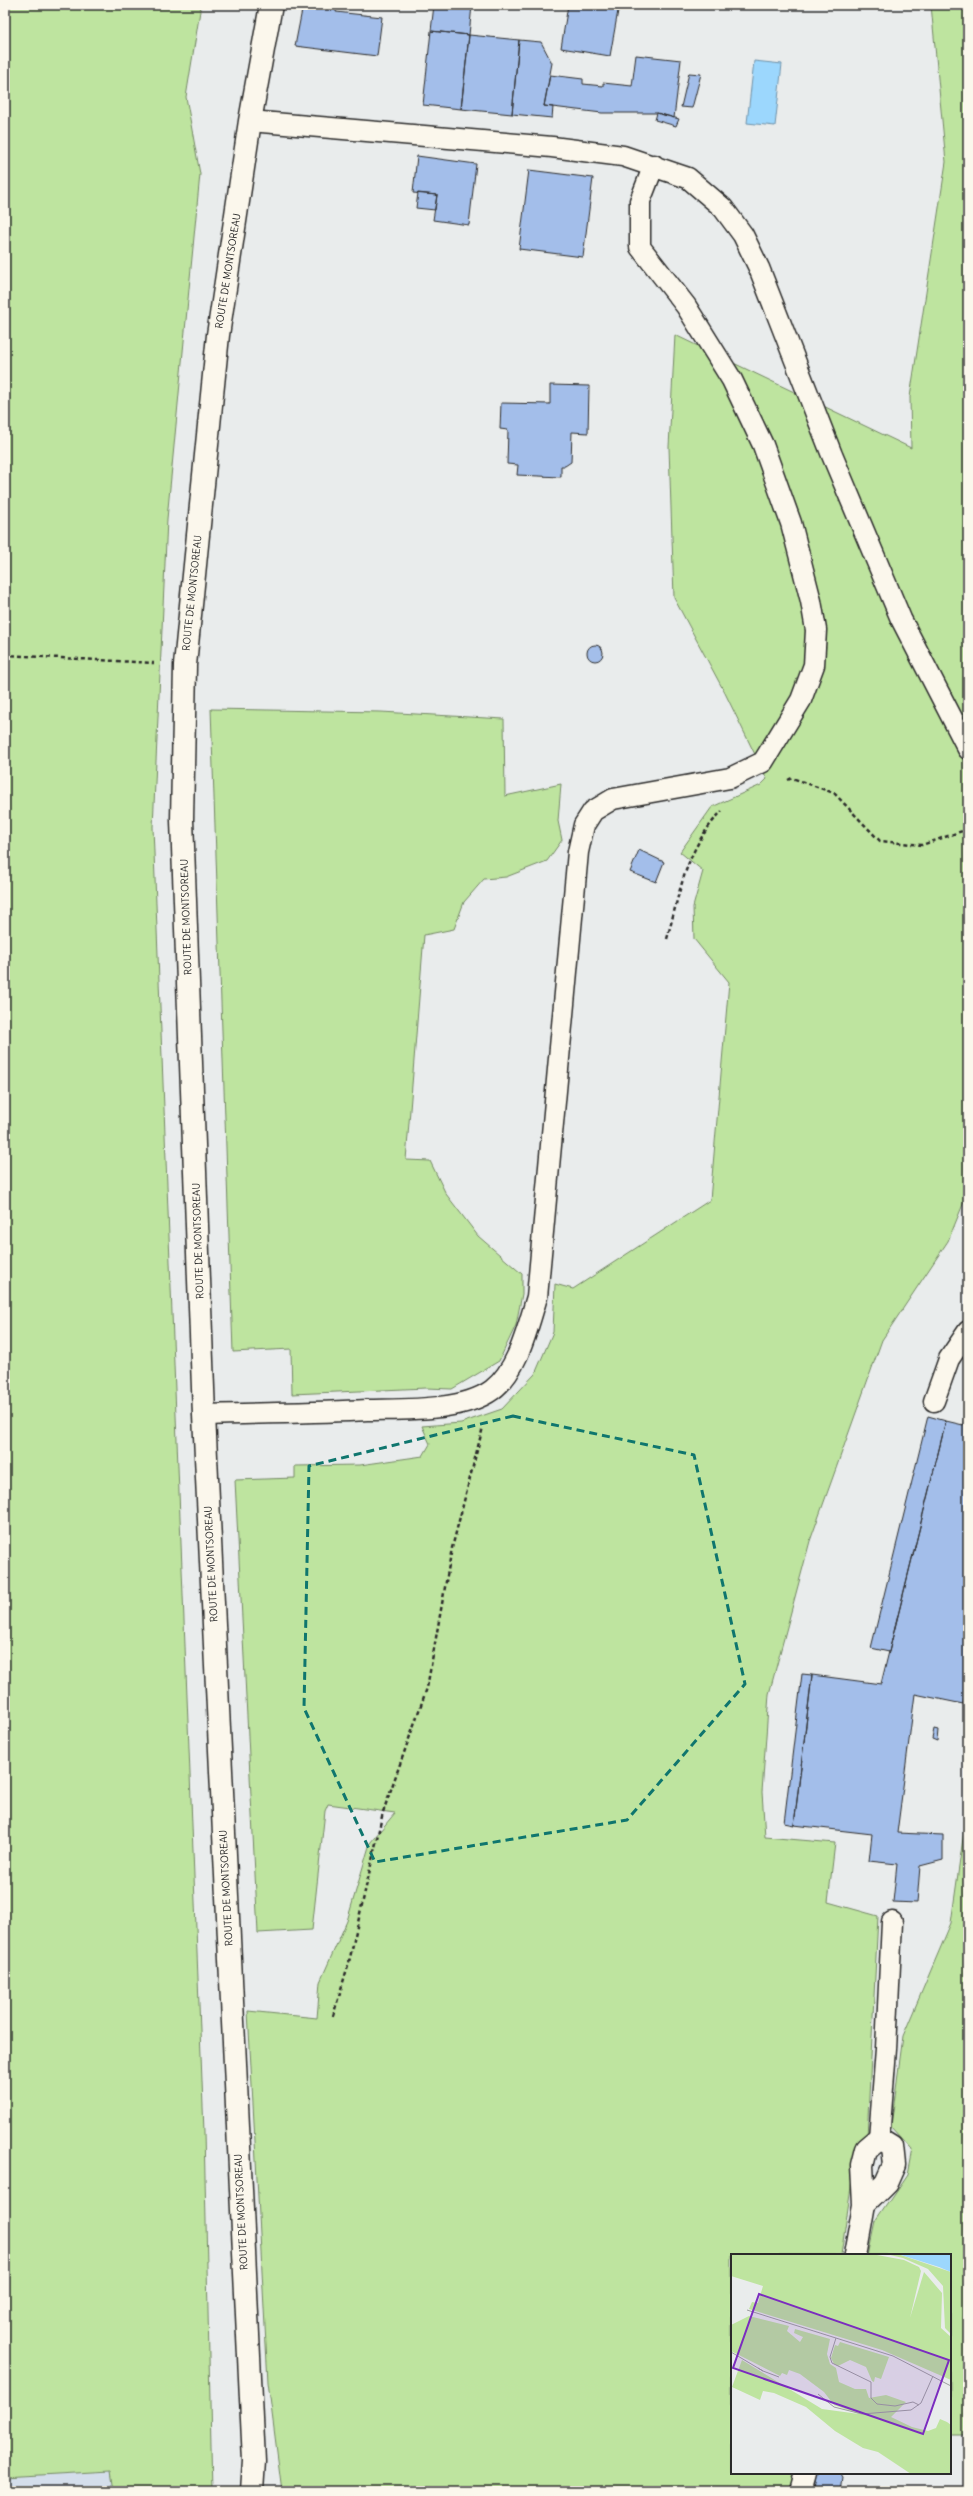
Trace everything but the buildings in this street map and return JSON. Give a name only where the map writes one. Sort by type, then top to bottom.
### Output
[{"type":"main road","name":"ROUTE DE MONTSOREAU","points":[[255,2488],[204,1415],[182,820],[185,665],[218,335],[250,121],[271,5]]},
{"type":"main road","points":[[855,2254],[864,2205],[862,2164],[866,2149],[879,2138],[892,2146],[894,2165],[886,2183],[864,2205]]},
{"type":"main road","points":[[800,2491],[805,2474]]},
{"type":"lane","points":[[250,121],[552,148],[623,156],[654,165],[688,178],[723,208],[743,235],[759,268],[832,455],[901,619],[968,748]]},
{"type":"lane","points":[[204,1415],[422,1408],[473,1399],[492,1390],[517,1360],[537,1297],[578,852],[584,825],[593,811],[614,799],[730,778],[763,762],[801,700],[814,666],[816,630],[811,601],[791,523],[763,445],[732,380],[690,313],[640,247],[640,201],[654,165]]},
{"type":"lane","points":[[934,1401],[948,1360],[968,1331]]},
{"type":"lane","points":[[879,2138],[886,2049],[892,1922]]},
{"type":"path","points":[[5,655],[185,665]]},
{"type":"path","points":[[784,781],[792,778],[834,793],[880,841],[922,845],[968,829]]},
{"type":"path","points":[[667,939],[689,858],[706,828],[725,808]]},
{"type":"path","points":[[333,2016],[349,1962],[383,1812],[427,1688],[452,1548],[492,1390]]},
{"type":"highlighted area","points":[[513,1416],[694,1455],[745,1684],[627,1820],[375,1862],[304,1708],[309,1466]]},
{"type":"shaded area","points":[[112,2471],[114,2491],[5,2491],[5,2477]]},
{"type":"green space","points":[[5,5],[201,5],[186,97],[200,174],[167,519],[153,827],[204,2132],[212,2491],[114,2491],[111,2471],[5,2477]]},
{"type":"green space","points":[[931,5],[968,5],[968,1192],[948,1241],[882,1340],[810,1541],[769,1694],[762,1792],[765,1837],[835,1843],[828,1902],[878,1916],[867,2137],[856,2154],[841,2254],[731,2254],[731,2474],[792,2474],[789,2491],[282,2491],[268,2382],[248,2011],[317,2018],[320,1982],[347,1921],[370,1843],[395,1813],[328,1804],[325,1811],[312,1930],[258,1933],[235,1480],[295,1478],[295,1466],[360,1465],[423,1456],[430,1444],[422,1426],[461,1423],[502,1409],[535,1374],[553,1332],[555,1284],[573,1289],[710,1200],[729,982],[694,939],[693,907],[703,871],[680,852],[712,807],[761,785],[767,779],[725,693],[674,598],[669,447],[675,335],[911,448],[910,397],[946,162]]},
{"type":"green space","points":[[211,709],[381,712],[504,719],[505,796],[561,784],[558,821],[562,840],[547,861],[506,877],[484,879],[464,902],[454,929],[424,935],[406,1160],[430,1161],[446,1194],[478,1236],[522,1274],[522,1294],[516,1325],[499,1361],[452,1389],[426,1388],[292,1394],[291,1349],[233,1352]]},
{"type":"green space","points":[[968,1803],[968,2435],[951,2435],[951,2254],[868,2254],[875,2222],[907,2175],[912,2149],[891,2126],[903,2036],[951,1923]]},
{"type":"water","points":[[754,61],[782,64],[775,126],[747,123]]}]
